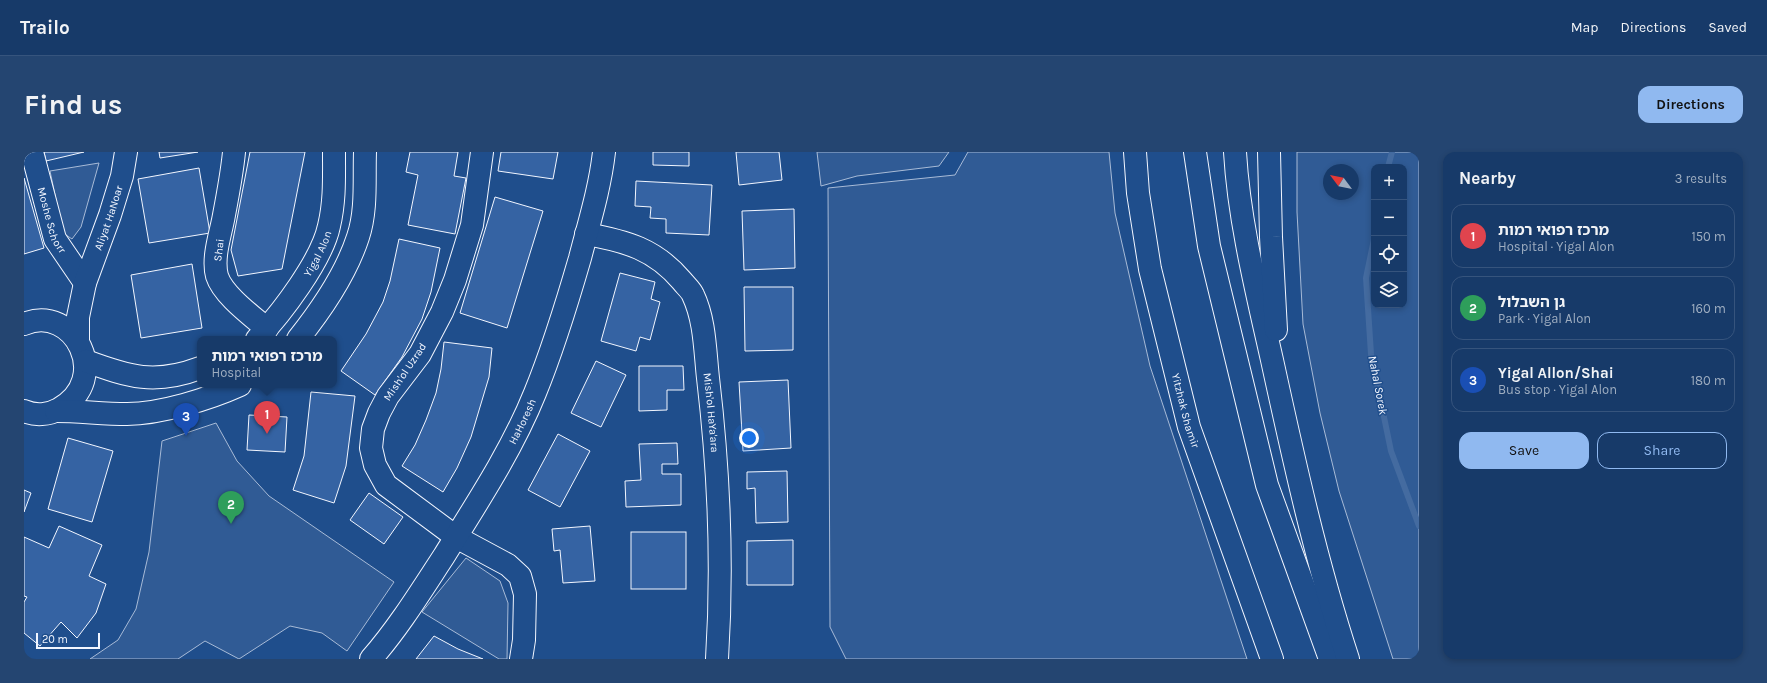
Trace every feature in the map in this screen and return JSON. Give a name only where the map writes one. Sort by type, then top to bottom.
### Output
[{"type":"main road","name":"Moshe Schorr","points":[[32,152],[55,239],[85,282]]},
{"type":"main road","name":"Aliyat HaNoar","points":[[36,415],[67,405],[76,396],[82,386],[85,374],[78,317],[85,282],[110,215],[122,176],[126,152]]},
{"type":"main road","name":"Shai","points":[[234,152],[216,260],[218,276],[227,291],[262,334]]},
{"type":"main road","name":"Yigal Alon","points":[[262,334],[309,271],[329,228],[334,202],[334,152]]},
{"type":"main road","points":[[300,336],[335,287],[358,236],[364,204],[365,152]]},
{"type":"main road","name":"Mish'ol Uzrad","points":[[482,152],[472,225],[455,280],[442,312],[420,354],[388,396],[379,413],[373,429],[371,448],[375,465],[386,485],[456,536],[508,565],[520,576],[525,594],[524,640],[521,659]]},
{"type":"main road","name":"HaHoresh","points":[[371,659],[390,637],[456,536],[500,464],[535,393],[556,334],[586,234],[604,152]]},
{"type":"main road","name":"Yitzhak Shamir","points":[[1135,152],[1138,193],[1150,269],[1189,427],[1272,659]]},
{"type":"main road","points":[[1195,152],[1209,246],[1267,485],[1330,659]]},
{"type":"main road","points":[[1235,152],[1249,255],[1310,532],[1348,659]]},
{"type":"main road","points":[[1269,152],[1270,237],[1277,334],[1287,428]]},
{"type":"main road","name":"Mish'ol HaYa'ara","points":[[586,234],[626,242],[649,253],[672,269],[693,294],[701,320],[716,446],[721,567],[717,659]]},
{"type":"main road","name":"Aliyat HaNoar","points":[[30,322],[63,309],[85,282]]},
{"type":"main road","points":[[30,322],[58,325],[69,332],[82,352],[133,377],[151,378],[171,376],[197,369]]},
{"type":"main road","points":[[36,415],[134,413],[177,407],[207,398],[232,388]]},
{"type":"shaded area","points":[[817,152],[949,152],[939,166],[857,176],[821,186]]},
{"type":"shaded area","points":[[968,152],[1109,152],[1115,213],[1150,366],[1247,659],[846,659],[830,627],[828,188],[955,175]]},
{"type":"shaded area","points":[[1297,152],[1419,152],[1419,659],[1393,659],[1339,491],[1320,413],[1303,324],[1297,212]]},
{"type":"shaded area","points":[[99,163],[81,227],[72,239],[63,233],[50,171]]},
{"type":"shaded area","points":[[216,423],[237,461],[269,496],[394,582],[347,651],[322,633],[290,626],[239,659],[205,641],[178,659],[90,659],[118,640],[136,609],[149,552],[162,441]]},
{"type":"shaded area","points":[[466,558],[500,581],[508,603],[507,659],[499,659],[422,612]]},
{"type":"building","points":[[44,152],[84,152],[46,161]]},
{"type":"building","points":[[159,152],[198,152],[160,158]]},
{"type":"building","points":[[250,152],[305,152],[282,269],[238,276],[231,250]]},
{"type":"building","points":[[410,152],[458,152],[454,176],[466,178],[455,234],[408,225],[418,175],[406,172]]},
{"type":"building","points":[[501,152],[558,152],[553,179],[498,171]]},
{"type":"building","points":[[653,152],[689,152],[689,166],[653,165]]},
{"type":"building","points":[[736,152],[779,152],[782,180],[739,185]]},
{"type":"building","points":[[199,168],[210,233],[149,243],[138,179]]},
{"type":"building","points":[[24,178],[44,248],[24,254]]},
{"type":"building","points":[[636,181],[712,185],[709,235],[666,233],[666,219],[650,218],[651,207],[635,206]]},
{"type":"building","points":[[495,197],[543,211],[507,328],[460,313]]},
{"type":"building","points":[[794,209],[795,268],[744,270],[742,211]]},
{"type":"building","points":[[399,239],[440,248],[431,292],[422,319],[402,357],[375,395],[341,371],[366,334],[383,302],[390,281]]},
{"type":"building","points":[[192,264],[202,328],[141,338],[131,275]]},
{"type":"building","points":[[620,273],[655,282],[651,299],[660,302],[650,340],[640,337],[636,351],[601,341]]},
{"type":"building","points":[[744,287],[793,287],[793,350],[745,351]]},
{"type":"building","points":[[444,342],[492,348],[489,377],[471,437],[457,468],[443,492],[402,466],[415,445],[436,393],[441,369]]},
{"type":"building","points":[[596,361],[626,375],[601,427],[571,413]]},
{"type":"building","points":[[639,366],[683,366],[684,390],[667,390],[667,410],[639,411]]},
{"type":"building","points":[[788,380],[791,448],[743,451],[739,382]]},
{"type":"building","points":[[311,392],[355,396],[346,466],[334,503],[293,490],[304,456]]},
{"type":"building","points":[[249,415],[287,417],[285,452],[247,450]]},
{"type":"building","points":[[558,434],[590,451],[560,507],[528,490]]},
{"type":"building","points":[[68,438],[113,451],[92,522],[48,509]]},
{"type":"building","points":[[677,443],[678,464],[662,464],[662,474],[681,474],[681,505],[626,507],[625,481],[641,480],[639,444]]},
{"type":"building","points":[[787,471],[788,522],[756,523],[755,488],[747,489],[747,472]]},
{"type":"building","points":[[24,490],[31,493],[24,512]]},
{"type":"building","points":[[369,493],[403,517],[384,544],[350,520]]},
{"type":"building","points":[[59,526],[102,545],[89,576],[106,584],[96,613],[77,638],[61,622],[40,646],[24,633],[24,602],[27,597],[24,596],[24,537],[49,548]]},
{"type":"building","points":[[590,526],[595,581],[563,583],[560,550],[554,551],[552,529]]},
{"type":"building","points":[[631,532],[686,532],[686,589],[631,589]]},
{"type":"building","points":[[793,540],[793,585],[747,585],[747,541]]},
{"type":"building","points":[[434,636],[458,649],[483,659],[416,659]]},
{"type":"waterway","name":"Nahal Sorek","points":[[1389,164],[1392,152]]},
{"type":"waterway","name":"Nahal Sorek","points":[[1371,254],[1366,278],[1371,354],[1391,451],[1419,526]]},
{"type":"place","name":"מרכז רפואי רמות","points":[[267,434]]},
{"type":"place","name":"Yigal Allon/Shai","points":[[186,436]]},
{"type":"place","name":"גן השבלול","points":[[231,524]]}]
